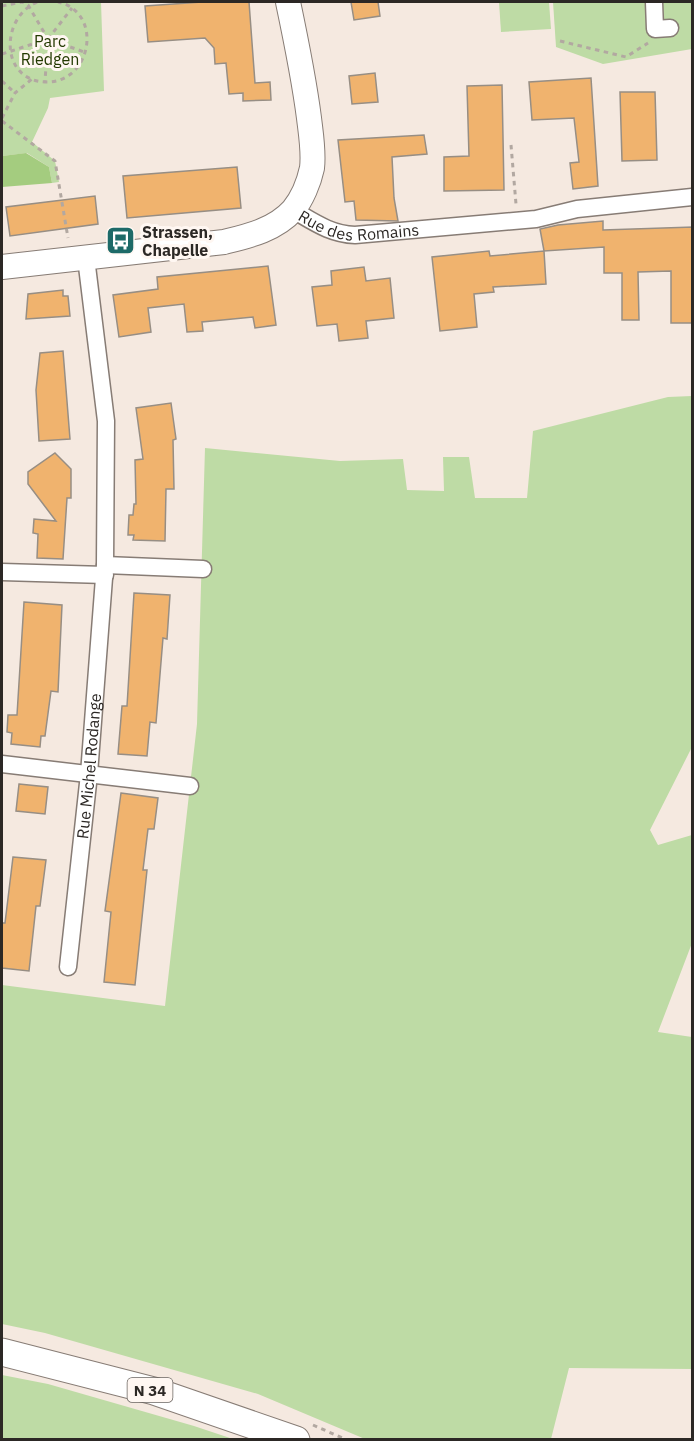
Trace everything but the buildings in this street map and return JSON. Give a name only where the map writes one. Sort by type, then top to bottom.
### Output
[{"type":"main road","points":[[288,2],[313,146],[312,168],[293,210]]},
{"type":"main road","name":"Rue des Romains","points":[[2,267],[224,242],[257,233],[276,224],[293,210]]},
{"type":"main road","name":"N 34","points":[[2,1352],[154,1391],[296,1440]]},
{"type":"street","points":[[654,2],[655,29],[670,28]]},
{"type":"street","name":"Rue des Romains","points":[[293,210],[320,227],[345,235],[536,219],[577,209],[693,197]]},
{"type":"street","name":"Rue Michel Rodange","points":[[69,967],[89,774],[105,570],[106,421],[79,258]]},
{"type":"street","points":[[2,572],[203,569]]},
{"type":"street","points":[[2,764],[190,786]]},
{"type":"path","points":[[2,6],[22,2],[28,5],[48,39]]},
{"type":"path","points":[[37,2],[17,13],[6,39],[8,52],[21,73],[44,82],[71,75],[87,53],[88,40],[81,17],[72,8],[58,2]]},
{"type":"path","points":[[44,82],[48,39],[72,8]]},
{"type":"path","points":[[560,41],[626,57],[670,28]]},
{"type":"path","points":[[2,54],[48,39],[87,53]]},
{"type":"path","points":[[32,79],[15,93],[2,120],[55,161],[79,258]]},
{"type":"path","points":[[2,81],[15,93]]},
{"type":"path","points":[[511,145],[517,221]]},
{"type":"green space","name":"Parc Riedgen","points":[[2,2],[101,2],[104,91],[50,98],[48,108],[32,142],[55,161],[59,182],[52,183],[49,167],[27,153],[2,156]]},
{"type":"green space","points":[[499,2],[549,2],[551,29],[501,32]]},
{"type":"green space","points":[[553,2],[692,2],[692,49],[603,64],[556,47]]},
{"type":"green space","points":[[26,153],[49,167],[52,183],[2,187],[2,156]]},
{"type":"green space","points":[[692,396],[692,747],[650,830],[658,845],[692,835],[692,943],[658,1032],[692,1037],[692,1369],[569,1368],[551,1439],[365,1439],[258,1394],[45,1333],[2,1324],[2,985],[165,1006],[197,724],[205,448],[340,461],[403,459],[407,490],[444,491],[443,457],[469,457],[475,498],[527,498],[533,431],[668,397]]},
{"type":"green space","points":[[2,1375],[48,1384],[233,1439],[2,1439]]},
{"type":"place","name":"Strassen, Chapelle","points":[[121,241]]}]
